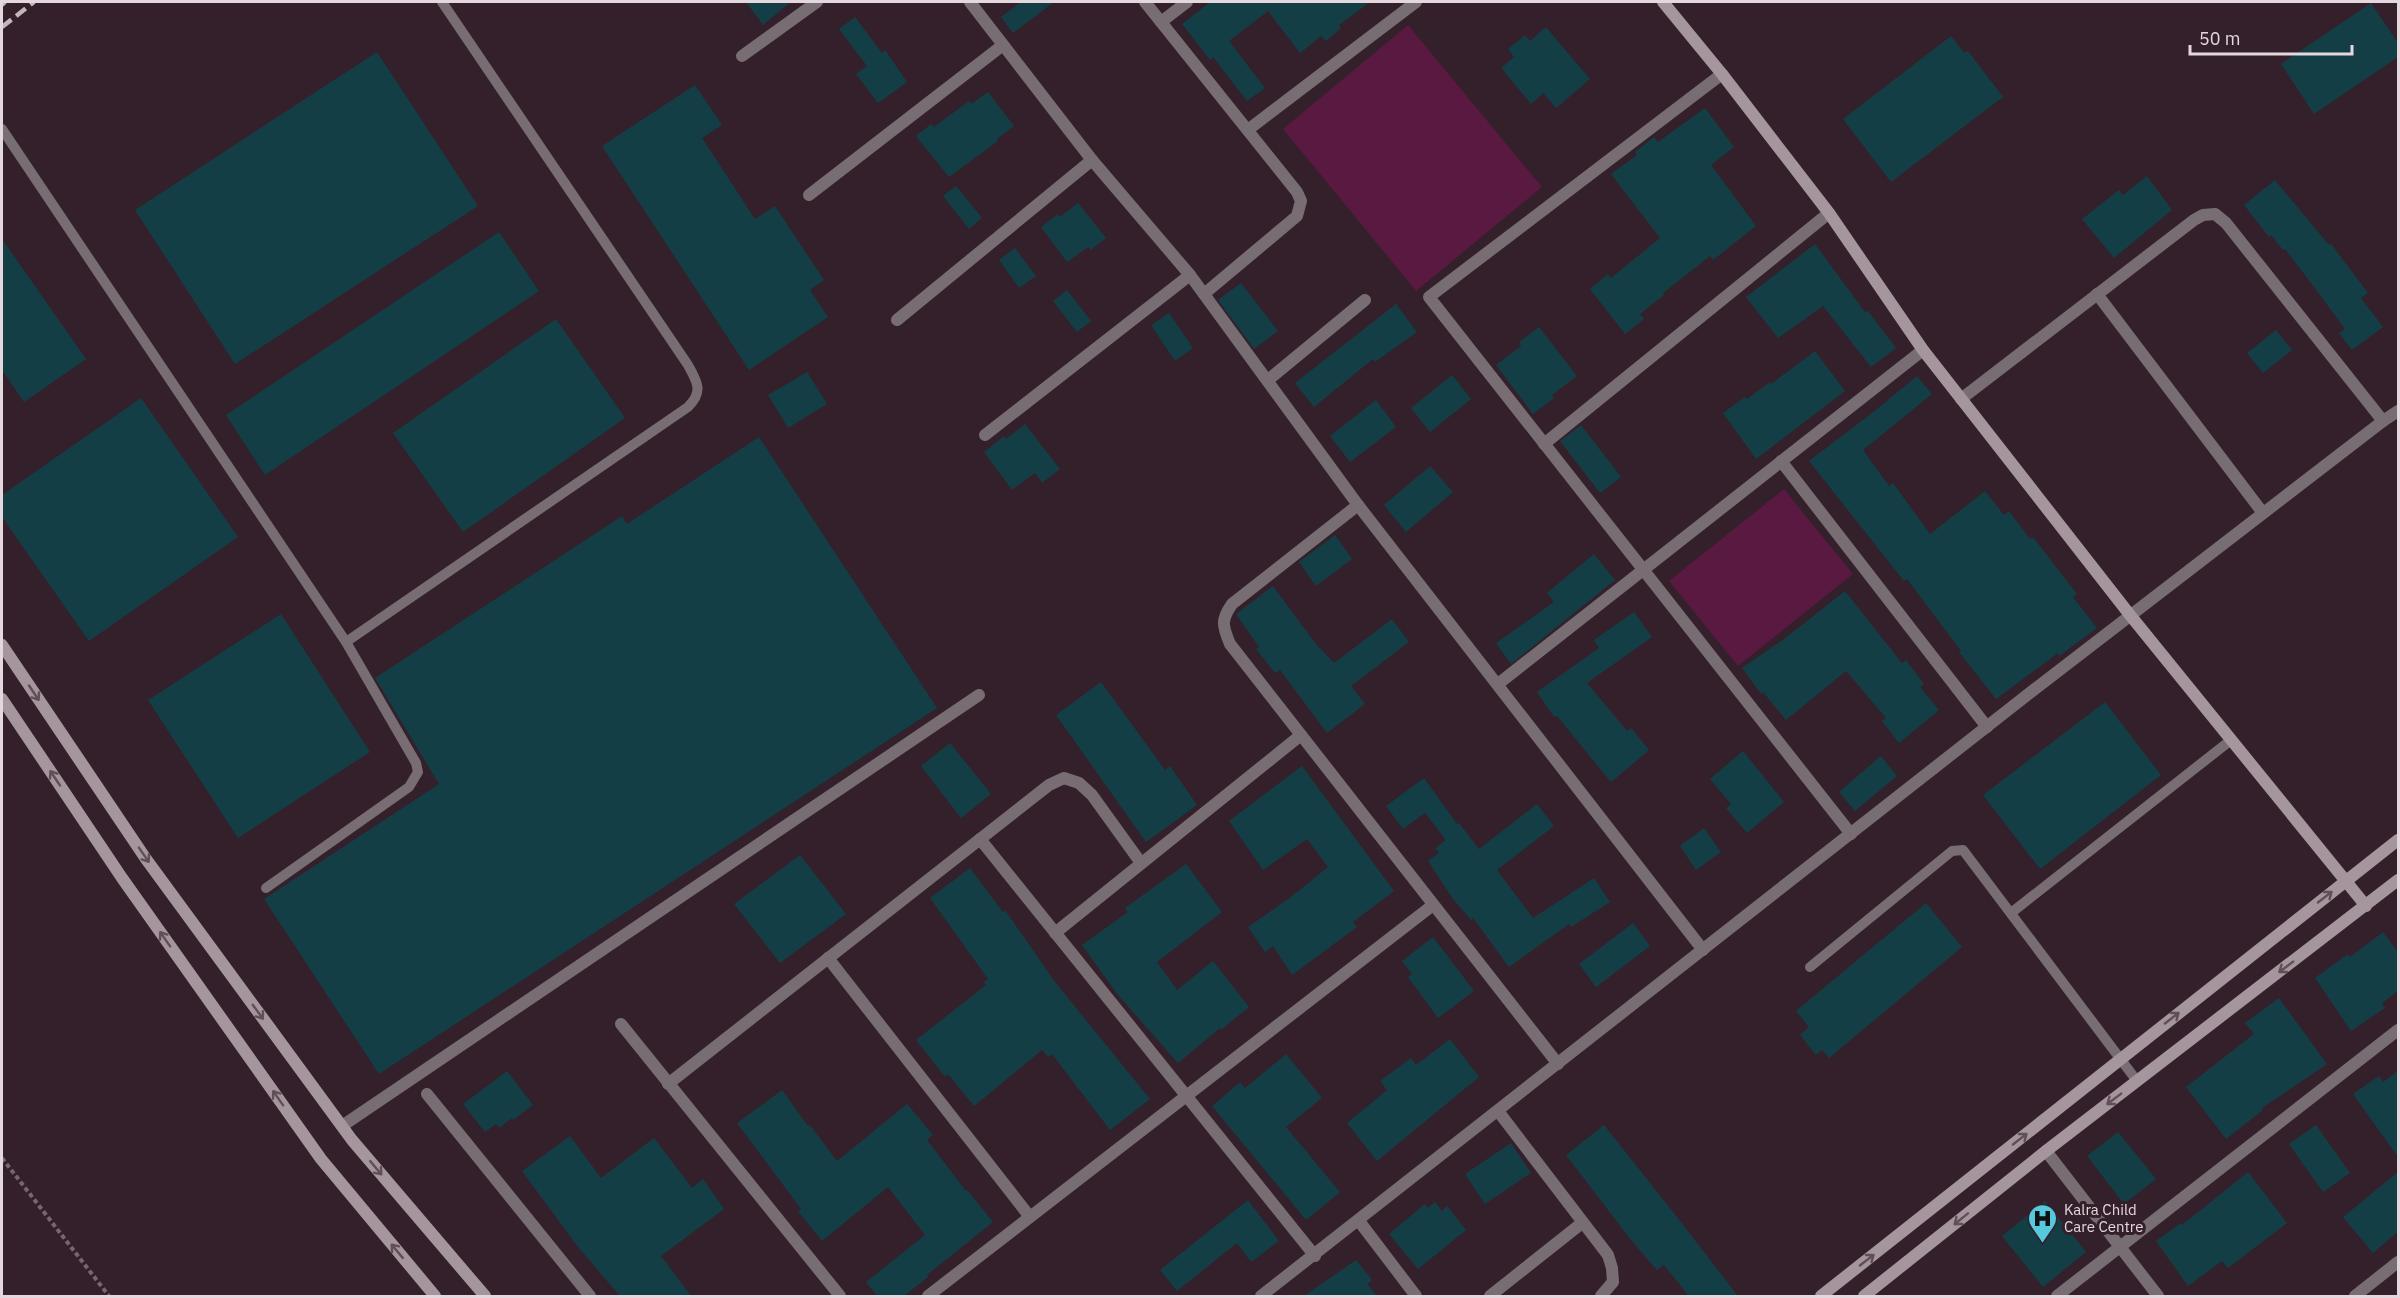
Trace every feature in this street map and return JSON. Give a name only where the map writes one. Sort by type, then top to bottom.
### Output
[{"type":"street","points":[[742,56],[817,2]]},
{"type":"street","points":[[987,2],[973,6],[1092,160],[1190,275],[1358,505],[1703,950]]},
{"type":"street","points":[[1145,2],[1249,129],[1297,192],[1301,201],[1296,216],[1204,294]]},
{"type":"street","points":[[1161,22],[1186,2]]},
{"type":"street","points":[[1249,129],[1416,2]]},
{"type":"street","points":[[1663,2],[1722,74],[1829,213],[1923,350],[1961,399],[2130,615],[2366,906]]},
{"type":"street","points":[[809,195],[1003,45]]},
{"type":"street","points":[[1722,74],[1430,297],[1851,834]]},
{"type":"street","points":[[897,320],[1092,160]]},
{"type":"street","points":[[1544,444],[1829,213]]},
{"type":"street","points":[[1961,399],[2194,220],[2203,215],[2215,214],[2226,223],[2383,421]]},
{"type":"street","points":[[985,435],[1190,275]]},
{"type":"street","points":[[2097,294],[2263,513]]},
{"type":"street","points":[[1268,380],[1365,300]]},
{"type":"street","points":[[1498,684],[1923,350]]},
{"type":"street","points":[[1261,1296],[1315,1256],[2130,615],[2398,411]]},
{"type":"street","points":[[1781,461],[1987,727]]},
{"type":"street","points":[[1358,505],[1232,604],[1223,616],[1224,630],[1230,644],[1558,1064]]},
{"type":"street","points":[[2,645],[146,859],[342,1126],[485,1296]]},
{"type":"street","points":[[342,1126],[979,695]]},
{"type":"street","points":[[2,699],[129,888],[321,1159],[435,1296]]},
{"type":"street","points":[[1055,933],[1301,735]]},
{"type":"street","points":[[668,1084],[1049,785],[1064,778],[1079,783],[1092,795],[1141,864]]},
{"type":"street","points":[[980,839],[1315,1256]]},
{"type":"street","points":[[1821,1296],[2398,840]]},
{"type":"street","points":[[1864,1296],[2046,1151],[2398,880]]},
{"type":"street","points":[[928,1296],[1433,905]]},
{"type":"street","points":[[828,958],[1030,1218]]},
{"type":"street","points":[[621,1024],[840,1296]]},
{"type":"street","points":[[2057,1296],[2398,1030]]},
{"type":"street","points":[[428,1094],[590,1296]]},
{"type":"street","points":[[1498,1111],[1582,1224],[1608,1255],[1613,1282],[1607,1292],[1601,1296]]},
{"type":"street","points":[[2046,1151],[2158,1296]]},
{"type":"street","points":[[1359,1221],[1416,1296]]},
{"type":"street","points":[[1490,1296],[1582,1224]]},
{"type":"street","points":[[2355,1296],[2398,1262]]},
{"type":"lane","points":[[346,642],[688,407],[696,399],[698,384],[688,365],[442,2]]},
{"type":"lane","points":[[2,129],[346,642],[416,763],[418,772],[409,787],[266,888]]},
{"type":"lane","points":[[2011,913],[2231,740]]},
{"type":"lane","points":[[1810,967],[1957,849],[1963,850],[2137,1081]]},
{"type":"path","points":[[2,1158],[109,1296]]},
{"type":"shaded area","points":[[1408,25],[1542,187],[1416,291],[1283,129]]},
{"type":"shaded area","points":[[1784,489],[1853,574],[1738,666],[1669,581]]},
{"type":"building","points":[[746,2],[791,2],[763,25]]},
{"type":"building","points":[[1021,2],[1054,2],[1013,33],[1001,17]]},
{"type":"building","points":[[1210,2],[1370,2],[1339,25],[1341,28],[1326,41],[1321,36],[1300,53],[1268,11],[1229,41],[1265,88],[1247,101],[1213,57],[1210,60],[1182,24]]},
{"type":"building","points":[[2371,3],[2398,43],[2398,57],[2314,114],[2281,64]]},
{"type":"building","points":[[855,17],[882,53],[885,50],[907,82],[878,103],[856,74],[867,66],[839,29]]},
{"type":"building","points":[[1546,27],[1590,79],[1556,108],[1543,93],[1531,104],[1501,68],[1514,57],[1508,49],[1525,35],[1530,41]]},
{"type":"building","points":[[1951,36],[1964,53],[1968,51],[2003,97],[1891,182],[1843,119]]},
{"type":"building","points":[[377,52],[478,206],[235,364],[135,210]]},
{"type":"building","points":[[695,85],[722,125],[702,138],[755,219],[775,206],[824,280],[810,290],[828,317],[749,370],[602,146]]},
{"type":"building","points":[[988,92],[1014,126],[997,139],[998,141],[949,177],[916,136],[931,124],[934,127],[969,101],[971,104]]},
{"type":"building","points":[[1705,108],[1734,147],[1711,165],[1756,226],[1713,260],[1710,256],[1663,293],[1664,295],[1640,314],[1644,319],[1625,334],[1590,289],[1608,274],[1611,278],[1660,238],[1611,174],[1637,155],[1635,152],[1654,137],[1658,142]]},
{"type":"building","points":[[2147,176],[2172,210],[2114,258],[2082,219],[2119,190],[2123,195]]},
{"type":"building","points":[[2275,180],[2329,245],[2331,244],[2368,293],[2361,298],[2383,327],[2352,350],[2339,333],[2345,329],[2317,291],[2285,249],[2283,250],[2271,235],[2269,237],[2244,205]]},
{"type":"building","points":[[956,186],[982,218],[969,229],[943,196]]},
{"type":"building","points":[[1078,203],[1106,238],[1091,250],[1088,247],[1067,262],[1041,227],[1058,214],[1060,217]]},
{"type":"building","points":[[499,232],[539,291],[265,475],[226,415]]},
{"type":"building","points":[[2,239],[86,359],[24,402],[2,370]]},
{"type":"building","points":[[1815,244],[1865,312],[1868,311],[1896,348],[1871,367],[1823,306],[1778,338],[1746,297]]},
{"type":"building","points":[[1015,248],[1036,276],[1019,288],[999,260]]},
{"type":"building","points":[[1241,283],[1278,331],[1254,349],[1218,300]]},
{"type":"building","points":[[1067,290],[1091,321],[1077,332],[1053,301]]},
{"type":"building","points":[[1396,304],[1417,332],[1375,362],[1373,359],[1314,407],[1295,383]]},
{"type":"building","points":[[1169,313],[1193,348],[1175,361],[1151,325]]},
{"type":"building","points":[[556,319],[625,418],[463,532],[393,433]]},
{"type":"building","points":[[1539,327],[1577,376],[1552,395],[1554,398],[1533,414],[1496,365],[1521,346],[1519,342]]},
{"type":"building","points":[[2276,330],[2292,350],[2263,373],[2247,353]]},
{"type":"building","points":[[1815,351],[1845,391],[1756,459],[1723,413],[1745,397],[1747,399],[1770,382],[1771,384]]},
{"type":"building","points":[[807,372],[827,404],[788,428],[768,395]]},
{"type":"building","points":[[1452,375],[1471,399],[1430,432],[1411,408]]},
{"type":"building","points":[[1917,376],[1932,394],[1863,450],[1889,486],[1893,483],[1930,534],[1985,491],[2004,515],[2009,511],[2030,539],[2033,537],[2077,594],[2073,597],[2097,628],[2059,656],[2058,653],[1996,699],[1907,579],[1904,581],[1809,461]]},
{"type":"building","points":[[141,398],[238,537],[89,641],[2,517],[2,495]]},
{"type":"building","points":[[1376,400],[1396,427],[1350,462],[1330,436]]},
{"type":"building","points":[[1025,424],[1060,469],[1042,483],[1035,473],[1012,490],[984,452],[1004,436],[1006,439]]},
{"type":"building","points":[[1581,425],[1621,477],[1600,493],[1560,441]]},
{"type":"building","points":[[759,437],[937,708],[379,1074],[264,899],[439,784],[375,678],[622,516],[627,524]]},
{"type":"building","points":[[1430,466],[1453,492],[1406,532],[1384,505]]},
{"type":"building","points":[[1335,535],[1352,559],[1316,586],[1299,562]]},
{"type":"building","points":[[1594,554],[1615,580],[1511,664],[1496,643],[1554,602],[1547,593]]},
{"type":"building","points":[[1273,586],[1316,644],[1334,663],[1392,619],[1409,642],[1351,686],[1365,704],[1327,733],[1280,670],[1275,673],[1256,649],[1259,647],[1236,614]]},
{"type":"building","points":[[1845,591],[1902,663],[1906,660],[1924,684],[1920,687],[1939,710],[1899,743],[1882,721],[1886,718],[1846,671],[1786,720],[1763,692],[1761,694],[1742,668],[1784,639]]},
{"type":"building","points":[[1634,612],[1652,637],[1587,683],[1627,731],[1631,728],[1649,750],[1611,782],[1557,716],[1554,717],[1537,692],[1599,648],[1594,640]]},
{"type":"building","points":[[281,614],[370,752],[238,838],[148,700]]},
{"type":"building","points":[[1101,682],[1165,770],[1170,766],[1197,805],[1146,842],[1056,715]]},
{"type":"building","points":[[2105,702],[2161,775],[2040,869],[1983,795]]},
{"type":"building","points":[[950,743],[991,794],[961,818],[921,766]]},
{"type":"building","points":[[1743,751],[1784,802],[1747,833],[1726,808],[1731,804],[1710,779]]},
{"type":"building","points":[[1881,756],[1897,776],[1855,811],[1839,792]]},
{"type":"building","points":[[1302,766],[1394,891],[1353,922],[1357,927],[1292,975],[1273,946],[1265,952],[1248,927],[1328,867],[1307,839],[1263,870],[1229,821]]},
{"type":"building","points":[[1424,778],[1457,824],[1459,823],[1479,849],[1537,804],[1554,826],[1497,870],[1533,918],[1594,878],[1610,902],[1571,927],[1569,924],[1509,967],[1473,918],[1471,920],[1453,899],[1428,861],[1439,853],[1435,848],[1446,840],[1425,813],[1403,829],[1386,806]]},
{"type":"building","points":[[1704,828],[1721,852],[1696,870],[1680,846]]},
{"type":"building","points":[[800,855],[846,914],[780,963],[734,904]]},
{"type":"building","points":[[1186,864],[1222,912],[1157,962],[1177,990],[1213,961],[1249,1007],[1178,1063],[1118,995],[1082,945],[1128,912],[1125,908]]},
{"type":"building","points":[[970,868],[1003,912],[1005,910],[1055,982],[1150,1099],[1110,1130],[1052,1054],[1048,1057],[1042,1050],[974,1106],[948,1074],[945,1077],[916,1040],[986,985],[984,982],[988,979],[930,898]]},
{"type":"building","points":[[1926,903],[1962,947],[1829,1058],[1822,1050],[1816,1055],[1800,1035],[1809,1027],[1796,1011]]},
{"type":"building","points":[[1633,923],[1650,946],[1596,987],[1579,964]]},
{"type":"building","points":[[2383,932],[2398,952],[2398,991],[2382,1003],[2385,1008],[2351,1031],[2315,978],[2348,954],[2350,957]]},
{"type":"building","points":[[1433,937],[1474,991],[1438,1018],[1408,977],[1412,974],[1402,961]]},
{"type":"building","points":[[2279,998],[2327,1064],[2262,1108],[2263,1110],[2226,1139],[2186,1087],[2254,1034],[2245,1023]]},
{"type":"building","points":[[1450,1039],[1479,1077],[1377,1161],[1347,1123],[1387,1090],[1380,1081],[1411,1058],[1416,1065]]},
{"type":"building","points":[[1286,1054],[1322,1098],[1286,1127],[1340,1192],[1306,1220],[1212,1106],[1240,1082],[1245,1088]]},
{"type":"building","points":[[507,1071],[533,1105],[499,1128],[496,1124],[485,1132],[463,1104]]},
{"type":"building","points":[[2398,1071],[2398,1157],[2353,1094],[2379,1076],[2383,1082]]},
{"type":"building","points":[[782,1090],[837,1161],[907,1104],[933,1135],[927,1140],[993,1222],[904,1296],[877,1296],[866,1282],[925,1235],[888,1187],[822,1241],[798,1211],[801,1209],[737,1123]]},
{"type":"building","points":[[1604,1125],[1738,1296],[1689,1296],[1664,1265],[1657,1270],[1631,1240],[1566,1155]]},
{"type":"building","points":[[2316,1125],[2350,1173],[2323,1192],[2289,1144]]},
{"type":"building","points":[[2118,1132],[2156,1179],[2124,1204],[2087,1156]]},
{"type":"building","points":[[570,1136],[601,1178],[654,1138],[692,1188],[703,1179],[724,1209],[661,1256],[691,1296],[620,1296],[578,1247],[522,1171]]},
{"type":"building","points":[[1511,1143],[1531,1173],[1485,1204],[1465,1174]]},
{"type":"building","points":[[2248,1172],[2287,1223],[2228,1268],[2222,1261],[2188,1286],[2156,1241],[2181,1223],[2182,1225]]},
{"type":"building","points":[[2398,1172],[2398,1232],[2373,1253],[2343,1217]]},
{"type":"building","points":[[1248,1200],[1279,1241],[1251,1262],[1237,1243],[1177,1291],[1160,1270]]},
{"type":"building","points":[[2045,1201],[2086,1252],[2043,1287],[2002,1236]]},
{"type":"building","points":[[1435,1202],[1442,1211],[1447,1206],[1466,1230],[1418,1269],[1389,1234],[1425,1204],[1428,1208]]},
{"type":"building","points":[[1356,1260],[1372,1280],[1367,1284],[1377,1296],[1304,1296]]},
{"type":"railway","points":[[2,5],[5,2]]},
{"type":"railway","points":[[2,27],[34,2]]},
{"type":"place","name":"Kalra Child Care Centre","points":[[2043,1244]]}]
